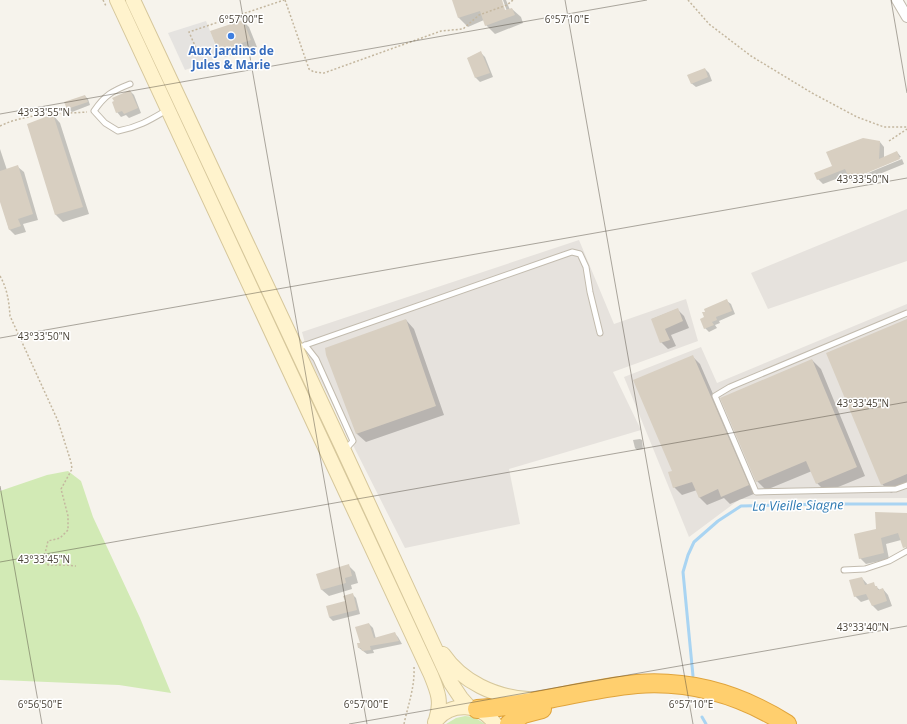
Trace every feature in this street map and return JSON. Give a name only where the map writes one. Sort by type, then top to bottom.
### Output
[{"type":"highway","points":[[473,708],[540,700],[635,684],[661,683],[694,686],[722,693],[754,705],[787,724]]},
{"type":"highway","points":[[509,724],[517,718],[532,711],[623,696],[667,693],[695,696],[721,703],[747,713],[769,724]]},
{"type":"main road","points":[[117,0],[431,675],[440,708],[435,722]]},
{"type":"main road","points":[[133,0],[300,346],[344,451],[451,683],[461,698],[473,708],[485,713],[495,724]]},
{"type":"main road","points":[[429,633],[456,670],[476,684],[510,697],[540,700]]},
{"type":"main road","points":[[435,722],[443,713],[451,709],[460,707],[473,708]]},
{"type":"street","points":[[897,0],[907,17]]},
{"type":"lane","points":[[130,84],[116,90],[102,99],[94,112],[105,124],[118,131],[130,129],[149,121],[168,109]]},
{"type":"lane","points":[[300,346],[572,252],[580,254],[586,267],[590,292],[600,333]]},
{"type":"lane","points":[[907,312],[730,387],[715,396],[756,492],[896,489],[907,485]]},
{"type":"lane","points":[[844,570],[865,569],[907,551]]},
{"type":"path","points":[[199,56],[189,32],[284,0],[309,69],[314,72],[324,73],[441,31],[464,29],[479,15],[507,5],[513,0]]},
{"type":"path","points":[[688,0],[709,24],[752,56],[812,93],[857,118],[884,127],[907,128]]},
{"type":"path","points":[[0,126],[12,120],[33,116],[94,112]]},
{"type":"path","points":[[889,141],[907,128]]},
{"type":"path","points":[[0,276],[6,291],[10,316],[58,421],[71,462],[72,469],[61,490],[68,516],[68,530],[60,538],[48,541],[44,558],[48,565],[76,566]]},
{"type":"path","points":[[404,724],[415,676]]},
{"type":"shaded area","points":[[206,21],[218,51],[212,61],[185,70],[168,33]]},
{"type":"shaded area","points":[[907,209],[907,261],[768,309],[751,273]]},
{"type":"shaded area","points":[[579,240],[614,324],[686,299],[698,341],[613,372],[641,430],[509,469],[520,524],[405,548],[309,358],[302,332]]},
{"type":"shaded area","points":[[907,304],[907,498],[740,499],[689,537],[624,377],[701,347],[717,383]]},
{"type":"green space","points":[[68,471],[81,481],[93,517],[140,618],[171,693],[119,685],[0,680],[0,491],[47,475]]},
{"type":"green space","points":[[465,716],[474,717],[485,724],[446,724],[456,718]]},
{"type":"building","points":[[452,0],[502,0],[505,10],[512,8],[515,15],[485,26],[480,11],[458,18]]},
{"type":"building","name":"Aux jardins de Jules & Marie","points":[[243,20],[251,40],[218,51],[210,31]]},
{"type":"building","points":[[481,51],[490,73],[475,78],[467,58]]},
{"type":"building","points":[[705,68],[708,77],[691,84],[687,75]]},
{"type":"building","points":[[130,90],[138,108],[124,114],[122,111],[116,113],[112,98]]},
{"type":"building","points":[[85,95],[88,102],[67,109],[64,102]]},
{"type":"building","points":[[53,114],[83,207],[55,215],[27,124]]},
{"type":"building","points":[[863,138],[880,141],[879,159],[897,151],[900,159],[850,180],[845,169],[817,180],[814,173],[832,166],[826,152]]},
{"type":"building","points":[[18,165],[33,214],[18,219],[21,226],[9,230],[0,202],[0,171]]},
{"type":"building","points":[[727,299],[732,311],[716,317],[717,320],[712,322],[714,325],[704,329],[700,319],[704,317],[702,312],[705,312],[704,309]]},
{"type":"building","points":[[678,308],[683,321],[665,329],[670,340],[660,343],[651,319]]},
{"type":"building","points":[[406,319],[436,406],[356,434],[326,355],[325,348]]},
{"type":"building","points":[[907,319],[907,474],[881,485],[826,353]]},
{"type":"building","points":[[693,355],[749,485],[721,497],[718,489],[699,498],[692,482],[673,488],[668,472],[672,471],[633,380]]},
{"type":"building","points":[[812,359],[857,467],[816,484],[806,461],[756,482],[720,398]]},
{"type":"building","points":[[875,512],[907,513],[907,547],[903,548],[898,533],[881,538],[884,553],[859,559],[854,534],[876,529]]},
{"type":"building","points":[[349,564],[352,576],[345,578],[346,583],[321,590],[316,574]]},
{"type":"building","points":[[862,577],[865,585],[874,582],[878,590],[883,588],[887,601],[872,606],[866,594],[854,597],[849,580]]},
{"type":"building","points":[[353,593],[357,610],[329,617],[326,606],[345,601],[343,596]]},
{"type":"building","points":[[369,623],[374,638],[395,632],[399,641],[370,646],[371,650],[362,651],[361,648],[358,648],[357,643],[360,643],[355,627]]},
{"type":"waterway","name":"La Vieille Siagne","points":[[693,676],[683,572],[694,542],[718,521],[741,506],[907,504]]},
{"type":"waterway","name":"La Vieille Siagne","points":[[702,717],[706,724]]},
{"type":"place","name":"Aux jardins de Jules & Marie","points":[[231,36]]}]
